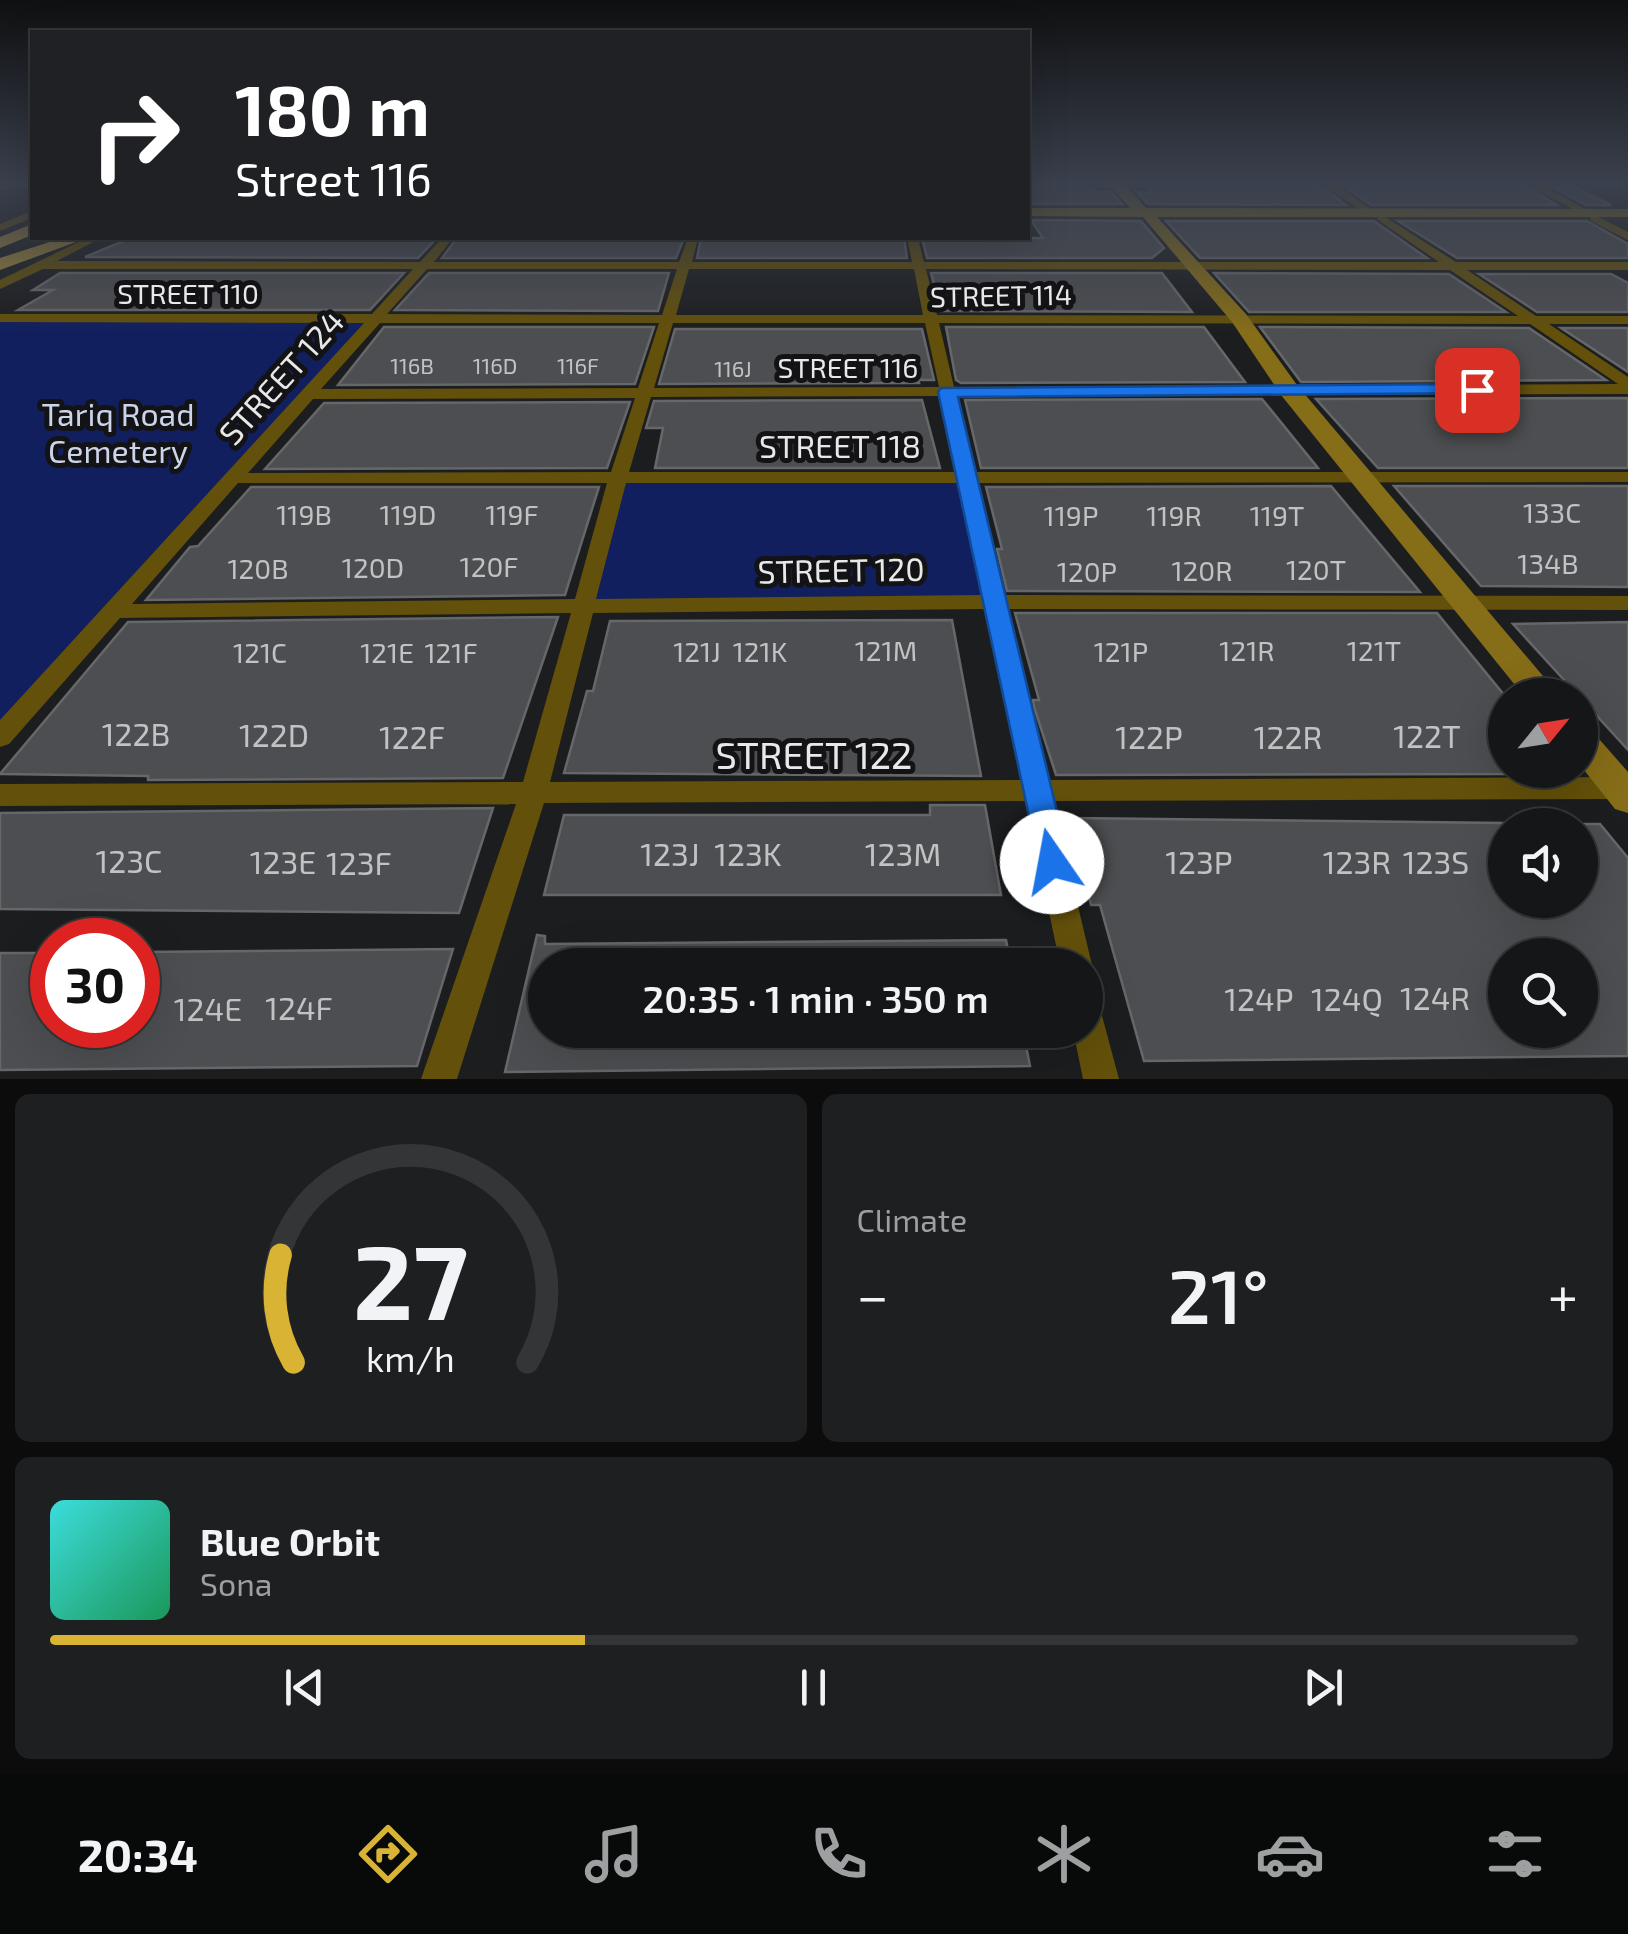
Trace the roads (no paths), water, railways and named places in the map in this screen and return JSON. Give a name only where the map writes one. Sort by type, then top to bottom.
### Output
[{"type":"main road","points":[[0,243],[23,232]]},
{"type":"main road","points":[[0,263],[48,240]]},
{"type":"main road","points":[[0,263],[72,240]]},
{"type":"street","points":[[1163,232],[1239,318],[1289,390],[1528,678]]},
{"type":"street","points":[[1403,232],[1628,387]]},
{"type":"street","points":[[0,285],[91,240]]},
{"type":"street","name":"STREET 124","points":[[0,737],[446,240]]},
{"type":"street","points":[[439,1079],[532,794],[618,478],[693,240]]},
{"type":"street","points":[[914,240],[1072,948]]},
{"type":"street","points":[[42,265],[1628,266]]},
{"type":"street","name":"STREET 110","points":[[0,318],[375,320]]},
{"type":"street","name":"STREET 114","points":[[375,320],[1628,320]]},
{"type":"street","name":"STREET 116","points":[[308,394],[1628,387]]},
{"type":"street","name":"STREET 118","points":[[232,478],[1628,477]]},
{"type":"street","name":"STREET 120","points":[[114,610],[994,602],[1628,603]]},
{"type":"street","points":[[1598,760],[1625,791]]},
{"type":"street","name":"STREET 122","points":[[0,795],[1625,791]]},
{"type":"street","points":[[1094,1048],[1101,1079]]},
{"type":"park label","name":"Tariq Road Cemetery","points":[[118,434]]}]
